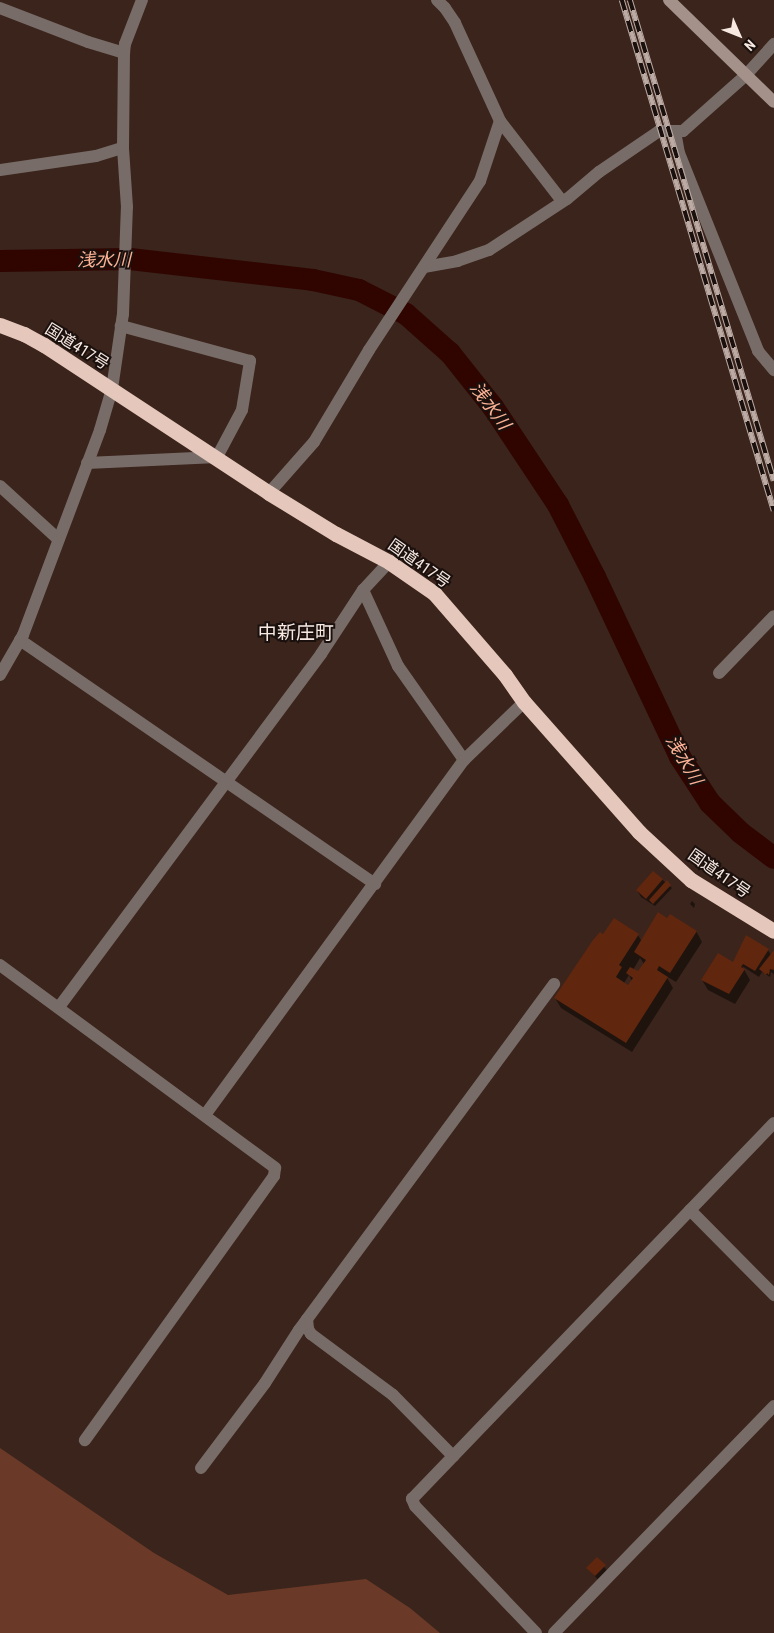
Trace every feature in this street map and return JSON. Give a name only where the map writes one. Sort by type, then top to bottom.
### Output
[{"type":"highway","name":"国道417号","points":[[0,325],[37,342],[217,457],[269,493],[336,534],[389,562],[434,593],[505,675],[524,702],[639,832],[691,880],[774,931]]},
{"type":"main road","points":[[669,0],[774,102]]},
{"type":"street","points":[[0,676],[20,640],[87,463],[112,389],[122,320],[127,207],[123,148],[124,53],[125,44],[142,0]]},
{"type":"street","points":[[437,0],[455,23],[500,121],[562,201]]},
{"type":"street","points":[[0,8],[88,42],[124,53]]},
{"type":"street","points":[[424,267],[457,261],[489,250],[660,131],[683,131],[746,75],[774,44]]},
{"type":"street","points":[[269,493],[314,442],[369,350],[480,181],[500,121]]},
{"type":"street","points":[[675,131],[679,153],[758,351],[774,370]]},
{"type":"street","points":[[0,170],[96,156],[123,148]]},
{"type":"street","points":[[87,463],[217,457],[242,410],[250,361],[122,320]]},
{"type":"street","points":[[0,486],[58,539]]},
{"type":"street","points":[[59,1007],[321,654],[363,590],[389,562]]},
{"type":"street","points":[[363,590],[398,666],[464,760]]},
{"type":"street","points":[[719,673],[774,616]]},
{"type":"street","points":[[20,640],[375,884]]},
{"type":"street","points":[[206,1115],[464,760],[524,702]]},
{"type":"street","points":[[0,965],[206,1115],[275,1168],[274,1176],[85,1440]]},
{"type":"street","points":[[201,1468],[265,1383],[307,1319],[554,984]]},
{"type":"street","points":[[536,1633],[414,1506],[412,1499],[774,1122]]},
{"type":"street","points":[[690,1210],[774,1295]]},
{"type":"street","points":[[307,1319],[308,1329],[311,1334],[393,1394],[453,1456]]},
{"type":"street","points":[[554,1633],[774,1406]]},
{"type":"shaded area","points":[[0,1448],[154,1553],[228,1595],[366,1579],[410,1608],[440,1633],[0,1633]]},
{"type":"building","points":[[653,871],[663,879],[646,899],[636,890]]},
{"type":"building","points":[[667,880],[671,885],[653,904],[649,900]]},
{"type":"building","points":[[658,912],[667,918],[670,914],[697,931],[670,973],[659,966],[657,970],[668,977],[626,1043],[554,998],[593,940],[600,932],[603,934],[614,918],[639,934],[619,965],[622,967],[616,977],[628,985],[633,978],[626,973],[630,967],[638,971],[646,960],[634,952]]},
{"type":"building","points":[[746,935],[769,949],[755,971],[743,964],[741,967],[745,969],[729,994],[701,980],[718,953],[733,962]]},
{"type":"building","points":[[774,950],[774,970],[770,969],[769,975],[767,973],[766,975],[759,969]]},
{"type":"building","points":[[597,1557],[606,1565],[595,1576],[586,1568]]},
{"type":"waterway","name":"浅水川","points":[[0,261],[130,259],[313,280],[359,290],[406,314],[450,353],[493,407],[558,505],[595,577],[680,757],[710,803],[741,833],[774,858]]},
{"type":"railway","points":[[622,0],[774,511]]},
{"type":"railway","points":[[630,0],[774,481]]},
{"type":"district","name":"中新庄町","points":[[296,633]]}]
